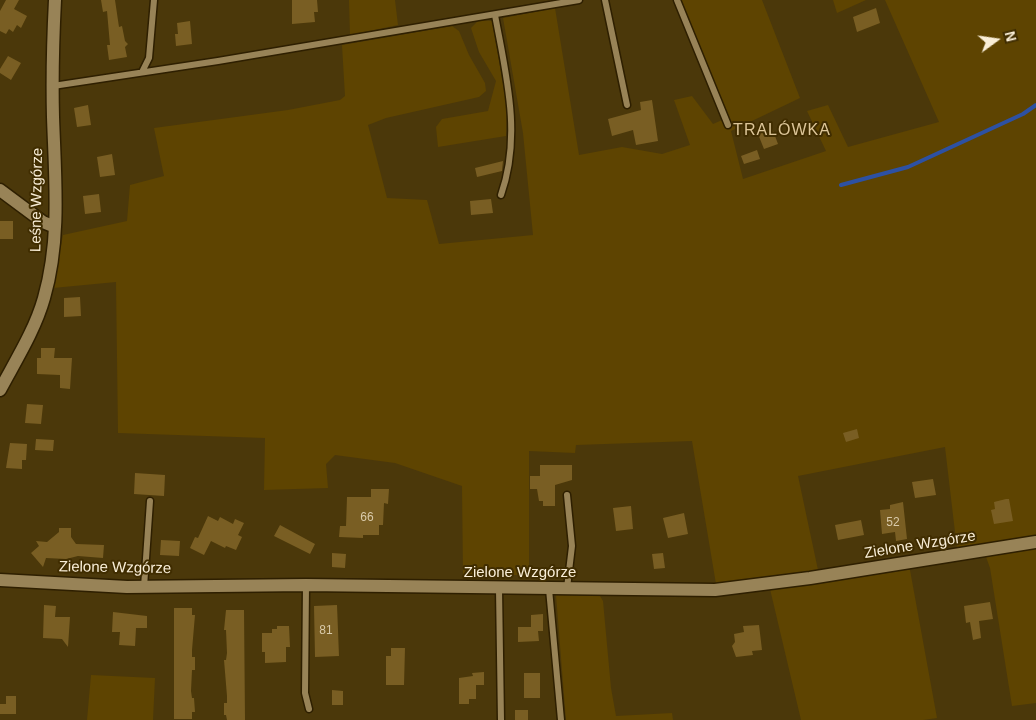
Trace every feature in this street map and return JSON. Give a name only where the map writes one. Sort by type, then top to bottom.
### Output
[{"type":"street","name":"Leśne Wzgórze","points":[[0,390],[32,329],[44,299],[51,267],[55,227],[53,86],[55,0]]},
{"type":"street","points":[[0,190],[43,222],[55,227]]},
{"type":"street","name":"Zielone Wzgórze","points":[[0,580],[144,587],[306,585],[499,589],[715,590],[810,578],[1036,542]]},
{"type":"lane","points":[[142,72],[149,58],[154,0]]},
{"type":"lane","points":[[53,86],[579,0]]},
{"type":"lane","points":[[605,0],[627,105]]},
{"type":"lane","points":[[677,0],[728,125]]},
{"type":"lane","points":[[495,15],[513,116],[510,154],[501,195]]},
{"type":"lane","points":[[567,495],[572,546],[567,589]]},
{"type":"lane","points":[[144,587],[150,501]]},
{"type":"lane","points":[[306,585],[304,598],[305,693],[309,709]]},
{"type":"lane","points":[[499,589],[501,720]]},
{"type":"lane","points":[[549,589],[561,720]]},
{"type":"shaded area","points":[[349,0],[395,0],[398,25],[350,35]]},
{"type":"shaded area","points":[[681,0],[762,0],[800,98],[731,131],[743,179],[826,151],[807,111],[828,105],[848,147],[939,122],[885,0],[1036,0],[1036,536],[957,549],[945,447],[798,476],[818,570],[716,584],[692,441],[576,445],[575,453],[529,451],[529,575],[463,575],[462,486],[395,463],[335,455],[326,464],[328,488],[264,490],[265,438],[118,433],[116,282],[53,288],[63,235],[127,221],[130,185],[164,176],[154,128],[288,110],[340,100],[345,96],[342,45],[452,26],[459,31],[469,55],[485,83],[486,91],[479,97],[386,118],[368,125],[387,198],[427,200],[439,244],[533,235],[523,133],[503,18],[555,8],[579,155],[622,147],[662,154],[690,145],[674,100],[692,96],[713,124],[729,117]]},
{"type":"shaded area","points":[[833,0],[866,0],[837,13]]},
{"type":"shaded area","points":[[479,20],[492,21],[507,106],[506,136],[438,147],[436,127],[442,119],[488,111],[496,81],[479,52],[471,28]]},
{"type":"shaded area","points":[[1036,547],[1036,703],[1012,706],[990,568],[986,557]]},
{"type":"shaded area","points":[[900,569],[910,570],[937,718],[923,720],[801,720],[770,589]]},
{"type":"shaded area","points":[[556,595],[600,596],[603,601],[611,688],[616,716],[672,713],[673,720],[566,720]]},
{"type":"shaded area","points":[[91,675],[155,678],[153,720],[87,720]]},
{"type":"building","points":[[6,0],[19,0],[14,9],[27,16],[21,28],[17,25],[13,32],[9,29],[6,34],[0,31],[0,11]]},
{"type":"building","points":[[101,0],[115,0],[119,27],[122,26],[125,41],[128,44],[125,47],[127,57],[109,60],[107,45],[110,45],[107,11],[103,12]]},
{"type":"building","points":[[292,0],[317,0],[318,12],[314,12],[315,22],[292,24]]},
{"type":"building","points":[[876,8],[880,23],[857,32],[853,17]]},
{"type":"building","points":[[190,21],[192,44],[176,46],[175,34],[178,34],[177,23]]},
{"type":"building","points":[[8,56],[21,63],[11,80],[0,73],[0,69]]},
{"type":"building","points":[[652,100],[658,141],[636,145],[633,130],[612,136],[608,119],[641,110],[640,102]]},
{"type":"building","points":[[88,105],[91,125],[77,127],[74,108]]},
{"type":"building","points":[[772,128],[778,144],[764,149],[758,134]]},
{"type":"building","points":[[757,150],[760,159],[744,164],[741,156]]},
{"type":"building","points":[[112,154],[115,175],[100,177],[97,157]]},
{"type":"building","points":[[503,161],[502,171],[477,177],[475,168]]},
{"type":"building","points":[[99,194],[101,212],[85,214],[83,196]]},
{"type":"building","points":[[491,199],[493,213],[471,215],[470,201]]},
{"type":"building","points":[[0,221],[13,221],[13,239],[0,239]]},
{"type":"building","points":[[80,297],[81,316],[64,317],[64,298]]},
{"type":"building","points":[[41,348],[55,348],[54,358],[72,358],[70,389],[60,388],[60,375],[37,374],[37,358],[41,358]]},
{"type":"building","points":[[27,404],[43,405],[41,424],[25,423]]},
{"type":"building","points":[[857,429],[859,438],[846,442],[843,433]]},
{"type":"building","points":[[36,439],[54,440],[53,451],[35,450]]},
{"type":"building","points":[[10,443],[27,444],[26,460],[22,460],[22,469],[6,468]]},
{"type":"building","points":[[540,465],[572,465],[572,480],[555,485],[555,506],[543,506],[543,501],[539,501],[537,489],[530,489],[530,476],[540,476]]},
{"type":"building","points":[[135,473],[165,475],[164,496],[134,494]]},
{"type":"building","points":[[933,479],[936,495],[915,498],[912,482]]},
{"type":"building","points":[[371,489],[389,489],[388,504],[384,503],[383,525],[379,525],[379,535],[363,535],[363,538],[339,537],[340,526],[346,526],[347,497],[371,497]]},
{"type":"building","points":[[1009,499],[1013,521],[994,524],[991,510],[995,509],[994,502]]},
{"type":"building","points":[[903,502],[907,539],[896,541],[895,532],[882,534],[880,510],[890,509],[890,505]]},
{"type":"building","points":[[631,506],[633,529],[616,531],[613,508]]},
{"type":"building","points":[[684,513],[688,534],[668,538],[663,518]]},
{"type":"building","points":[[208,516],[218,521],[220,517],[233,524],[235,519],[244,523],[238,535],[242,537],[236,550],[226,546],[225,548],[211,541],[204,555],[190,548],[195,537],[198,538]]},
{"type":"building","points":[[861,520],[864,535],[838,540],[835,525]]},
{"type":"building","points":[[280,525],[315,544],[310,554],[274,536]]},
{"type":"building","points":[[59,528],[71,528],[71,537],[76,544],[104,545],[103,558],[78,556],[66,559],[46,558],[43,567],[31,553],[39,546],[36,541],[47,542],[59,532]]},
{"type":"building","points":[[161,540],[180,541],[179,556],[160,555]]},
{"type":"building","points":[[332,553],[346,554],[345,568],[332,567]]},
{"type":"building","points":[[663,553],[665,568],[654,569],[652,554]]},
{"type":"building","points":[[990,602],[993,619],[979,621],[981,638],[973,640],[970,622],[966,623],[964,606]]},
{"type":"building","points":[[44,605],[56,606],[55,617],[70,617],[68,647],[62,639],[43,638]]},
{"type":"building","points":[[337,605],[339,656],[315,657],[314,606]]},
{"type":"building","points":[[174,608],[192,608],[192,615],[195,615],[192,657],[195,657],[195,670],[192,670],[191,691],[192,698],[194,698],[195,712],[192,712],[192,719],[174,719]]},
{"type":"building","points":[[226,610],[244,610],[245,720],[227,720],[226,715],[224,715],[224,703],[227,703],[224,660],[226,660],[227,653],[226,630],[224,630]]},
{"type":"building","points":[[113,612],[147,616],[147,628],[136,628],[135,646],[119,645],[120,632],[112,632]]},
{"type":"building","points":[[543,614],[543,631],[538,631],[539,641],[518,642],[518,627],[531,627],[531,615]]},
{"type":"building","points":[[759,625],[762,650],[752,651],[753,655],[736,657],[732,646],[735,642],[734,634],[744,632],[743,626]]},
{"type":"building","points":[[277,626],[289,626],[290,647],[286,647],[286,662],[265,663],[265,652],[262,652],[262,633],[272,633],[272,629],[277,629]]},
{"type":"building","points":[[391,648],[405,648],[404,685],[386,685],[386,656],[391,656]]},
{"type":"building","points":[[484,672],[484,685],[476,685],[476,699],[469,699],[469,704],[459,704],[459,678],[473,676],[472,673]]},
{"type":"building","points":[[524,673],[540,673],[540,698],[524,698]]},
{"type":"building","points":[[332,690],[343,691],[343,705],[332,705]]},
{"type":"building","points":[[6,696],[16,696],[16,714],[0,714],[0,704],[6,704]]},
{"type":"building","points":[[515,710],[528,710],[528,720],[515,720]]},
{"type":"waterway","points":[[841,185],[908,167],[1023,114],[1036,105]]},
{"type":"district","name":"TRALÓWKA","points":[[782,131]]}]
